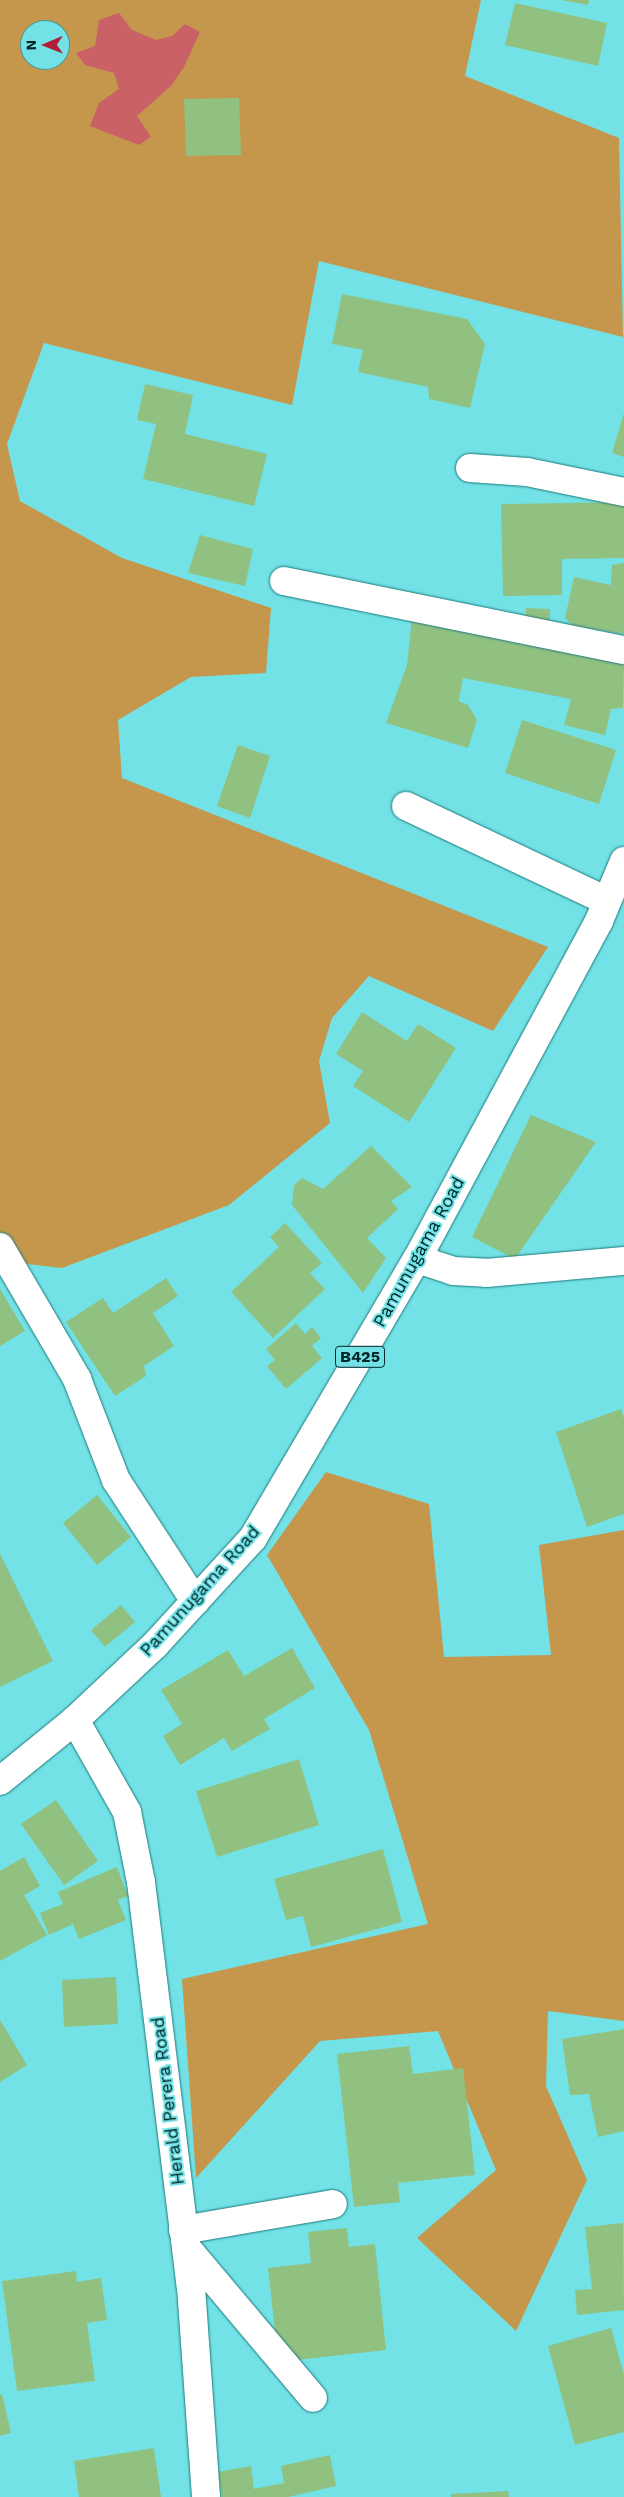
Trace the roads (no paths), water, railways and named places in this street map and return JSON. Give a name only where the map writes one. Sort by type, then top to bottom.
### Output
[{"type":"main road","points":[[470,468],[527,472],[624,492]]},
{"type":"main road","points":[[284,581],[624,650]]},
{"type":"main road","points":[[406,806],[607,901]]},
{"type":"main road","name":"Pamunugama Road","points":[[0,1782],[76,1720],[155,1645],[253,1538],[417,1259],[607,901],[624,861]]},
{"type":"main road","points":[[0,1247],[78,1379],[116,1480],[195,1601]]},
{"type":"main road","points":[[417,1259],[453,1271],[486,1273],[624,1261]]},
{"type":"main road","name":"Herald Perera Road","points":[[76,1720],[127,1812],[150,1942],[185,2239],[206,2497]]},
{"type":"main road","points":[[313,2398],[185,2239],[333,2204]]}]
